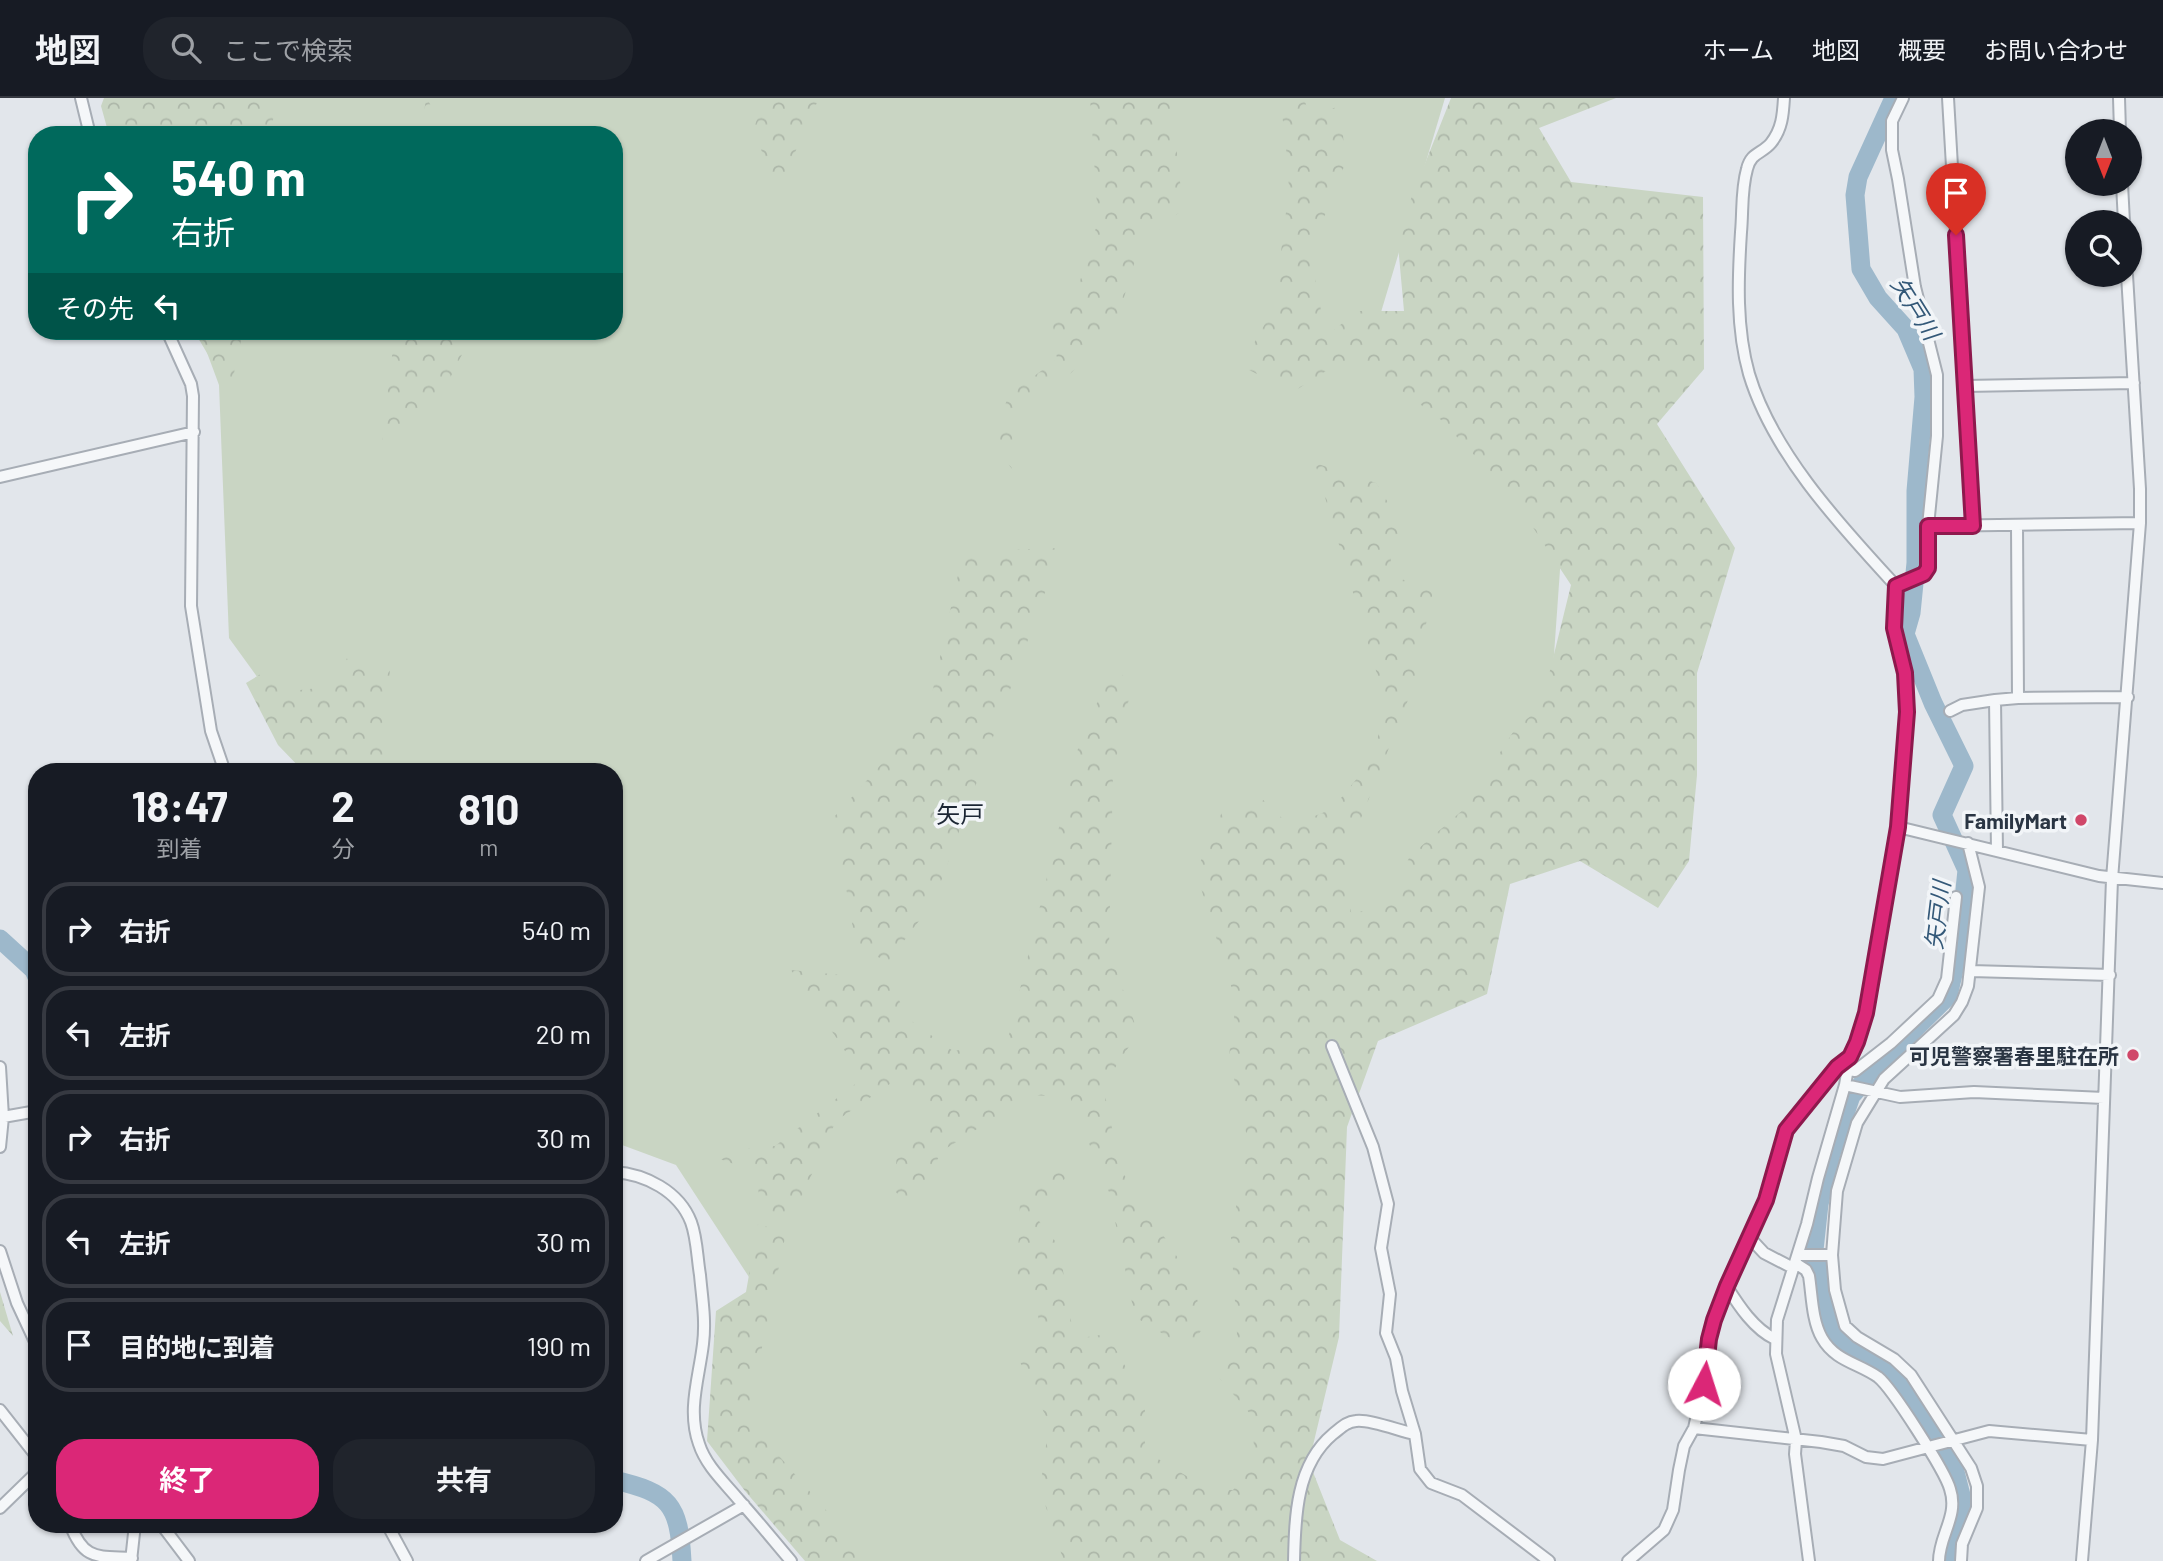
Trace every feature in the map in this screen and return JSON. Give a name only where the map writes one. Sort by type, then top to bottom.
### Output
[{"type":"street","points":[[81,98],[88,126]]},
{"type":"street","points":[[1784,98],[1782,124],[1770,144],[1753,155],[1747,166],[1742,200],[1738,270],[1740,311],[1749,374],[1766,415],[1790,457],[1831,511],[1896,586],[1894,628],[1905,673],[1907,712],[1898,827],[1866,1013],[1850,1057],[1845,1085],[1777,1320],[1776,1354],[1796,1440],[1795,1454],[1809,1561]]},
{"type":"street","points":[[1896,586],[1924,574],[1928,568],[1928,526],[1937,436],[1937,375],[1915,286],[1892,150],[1892,121],[1903,98]]},
{"type":"street","points":[[1948,98],[1973,526]]},
{"type":"street","points":[[2119,98],[2120,119]]},
{"type":"street","points":[[2082,1561],[2092,1440],[2112,879],[2140,523],[2128,287]]},
{"type":"street","points":[[171,340],[191,384],[194,404],[191,606],[211,732],[222,763]]},
{"type":"street","points":[[1965,386],[2134,383]]},
{"type":"street","points":[[0,477],[194,432]]},
{"type":"street","points":[[1928,526],[2140,523]]},
{"type":"street","points":[[2017,525],[2018,698]]},
{"type":"street","points":[[1950,711],[1962,705],[2018,698],[2128,697]]},
{"type":"street","points":[[1995,700],[1997,851]]},
{"type":"street","points":[[1898,827],[2112,879],[2163,883]]},
{"type":"street","points":[[1961,1561],[1962,1544],[1977,1508],[1977,1486],[1971,1468],[1910,1375],[1880,1349],[1857,1337],[1845,1326],[1835,1290],[1832,1255],[1834,1207],[1857,1122],[1890,1073],[1954,1015],[1962,1002],[1971,971],[1979,887],[1968,843]]},
{"type":"street","points":[[1849,1070],[1855,1071],[1891,1043],[1938,999],[1947,979],[1956,897]]},
{"type":"street","points":[[1971,971],[2110,975]]},
{"type":"street","points":[[1332,1046],[1373,1147],[1388,1204],[1381,1248],[1390,1294],[1386,1333],[1396,1358],[1402,1391],[1415,1434],[1420,1469],[1431,1483],[1462,1495],[1549,1561]]},
{"type":"street","points":[[1628,1561],[1664,1530],[1673,1510],[1684,1446],[1694,1428],[1704,1384],[1709,1339],[1727,1286],[1766,1200],[1786,1130],[1837,1067],[1850,1057]]},
{"type":"street","points":[[0,1067],[3,1117],[0,1147]]},
{"type":"street","points":[[1845,1085],[1900,1097],[1974,1092],[2104,1098]]},
{"type":"street","points":[[3,1117],[28,1113]]},
{"type":"street","points":[[623,1172],[632,1173],[653,1182],[670,1194],[691,1222],[705,1324],[693,1406],[694,1427],[705,1457],[791,1561]]},
{"type":"street","points":[[1750,1238],[1764,1253],[1795,1262],[1806,1270],[1818,1331],[1823,1340],[1840,1358],[1865,1369],[1886,1384],[1927,1447],[1951,1489],[1952,1515],[1939,1552],[1939,1561]]},
{"type":"street","points":[[0,1251],[17,1303],[28,1327]]},
{"type":"street","points":[[1795,1262],[1832,1255]]},
{"type":"street","points":[[1727,1286],[1751,1320],[1766,1335],[1775,1339]]},
{"type":"street","points":[[2,1417],[28,1447]]},
{"type":"street","points":[[1294,1561],[1296,1510],[1300,1487],[1326,1440],[1347,1422],[1360,1420],[1415,1434]]},
{"type":"street","points":[[1694,1428],[1844,1446],[1866,1457],[1883,1459],[1989,1432],[2092,1440]]},
{"type":"street","points":[[0,1508],[28,1481]]},
{"type":"street","points":[[646,1561],[744,1506]]},
{"type":"street","points":[[74,1533],[84,1550],[94,1556],[132,1560],[134,1533]]},
{"type":"street","points":[[168,1533],[189,1561]]},
{"type":"street","points":[[392,1533],[407,1561]]},
{"type":"green space","points":[[104,98],[276,98],[272,126],[107,126],[101,106]]},
{"type":"green space","points":[[153,98],[1445,98],[1376,329],[1564,513],[1546,768],[1373,949],[1254,1536],[1214,1561],[857,1561],[736,1422],[762,1297],[676,1165],[623,1145],[623,763],[319,763],[229,638],[219,385],[202,340],[623,340],[623,126],[148,126]]},
{"type":"green space","points":[[426,98],[427,98],[441,126],[422,126]]},
{"type":"green space","points":[[765,98],[819,98],[778,191],[753,130]]},
{"type":"green space","points":[[1090,98],[1171,98],[1183,209],[1139,247],[1114,331],[1067,377],[1024,408],[1011,431],[1020,478],[990,443],[1009,395],[1057,359],[1052,316],[1080,281],[1098,221]]},
{"type":"green space","points":[[1279,98],[1304,98],[1309,115],[1341,106],[1345,164],[1310,253],[1326,336],[1358,311],[1404,311],[1397,234],[1451,98],[1616,98],[1539,128],[1571,182],[1703,197],[1704,369],[1657,424],[1735,548],[1697,673],[1697,775],[1689,861],[1658,908],[1580,861],[1510,884],[1487,994],[1378,1041],[1347,1127],[1339,1337],[1309,1462],[1340,1540],[1377,1561],[1062,1561],[1040,1489],[1049,1423],[1010,1341],[1042,1342],[1036,1302],[1017,1283],[1020,1201],[1033,1177],[1073,1165],[1039,1221],[1059,1246],[1074,1339],[1107,1334],[1145,1401],[1145,1451],[1208,1489],[1233,1490],[1255,1463],[1252,1416],[1215,1373],[1237,1334],[1231,1238],[1247,1137],[1229,1056],[1236,1002],[1196,872],[1222,812],[1257,794],[1290,826],[1332,809],[1372,760],[1386,705],[1315,463],[1376,483],[1405,530],[1392,542],[1390,574],[1411,583],[1435,582],[1412,690],[1348,851],[1351,912],[1384,910],[1410,856],[1464,809],[1515,729],[1541,707],[1571,585],[1511,494],[1440,419],[1375,371],[1334,366],[1293,392],[1241,366],[1274,308],[1289,188]]},
{"type":"green space","points":[[199,340],[241,340],[230,392]]},
{"type":"green space","points":[[394,340],[469,340],[450,378],[380,456]]},
{"type":"green space","points":[[1061,548],[934,901],[888,962],[856,946],[834,817],[928,712],[963,552]]},
{"type":"green space","points":[[347,658],[390,664],[389,694],[381,728],[398,763],[295,763],[278,745],[246,683],[264,672],[300,690],[337,686]]},
{"type":"green space","points":[[1116,664],[1131,689],[1113,774],[1109,949],[1138,1033],[1103,1086],[1121,1170],[1194,1283],[1203,1328],[1188,1349],[1135,1317],[1109,1192],[1070,1097],[1031,1095],[942,1151],[911,1209],[895,1191],[897,1147],[942,1117],[903,1075],[836,1121],[791,1220],[758,1205],[759,1173],[703,1153],[775,1146],[863,1078],[791,970],[891,980],[906,1017],[953,1051],[1007,1043],[1081,736]]},
{"type":"green space","points":[[758,1224],[786,1233],[747,1419],[870,1561],[805,1561],[745,1491],[707,1441],[716,1311],[746,1292]]},
{"type":"green space","points":[[0,1292],[13,1336],[0,1321]]},
{"type":"waterway","name":"矢戸川","points":[[1894,98],[1858,177],[1855,195],[1861,269],[1878,298],[1906,329],[1923,369],[1924,397],[1916,491],[1916,563],[1911,613],[1905,634],[1933,703],[1964,766],[1942,815],[1967,870],[1959,948],[1948,996],[1851,1096],[1831,1154],[1819,1204],[1814,1250],[1827,1320],[1839,1341],[1889,1368],[1952,1460],[1962,1499],[1946,1554],[1947,1561]]},
{"type":"waterway","points":[[0,939],[28,965]]},
{"type":"waterway","points":[[623,1482],[648,1490],[668,1504],[678,1526],[682,1561]]},
{"type":"place","name":"FamilyMart","points":[[2081,820]]},
{"type":"place","name":"可児警察署春里駐在所","points":[[2133,1055]]},
{"type":"district","name":"矢戸","points":[[960,813]]},
{"type":"route","points":[[1704,1384],[1714,1320],[1766,1200],[1772,1171],[1786,1130],[1837,1067],[1850,1057],[1866,1013],[1898,827],[1907,712],[1905,673],[1894,628],[1896,586],[1924,574],[1928,568],[1928,526],[1973,526],[1956,235]]}]
